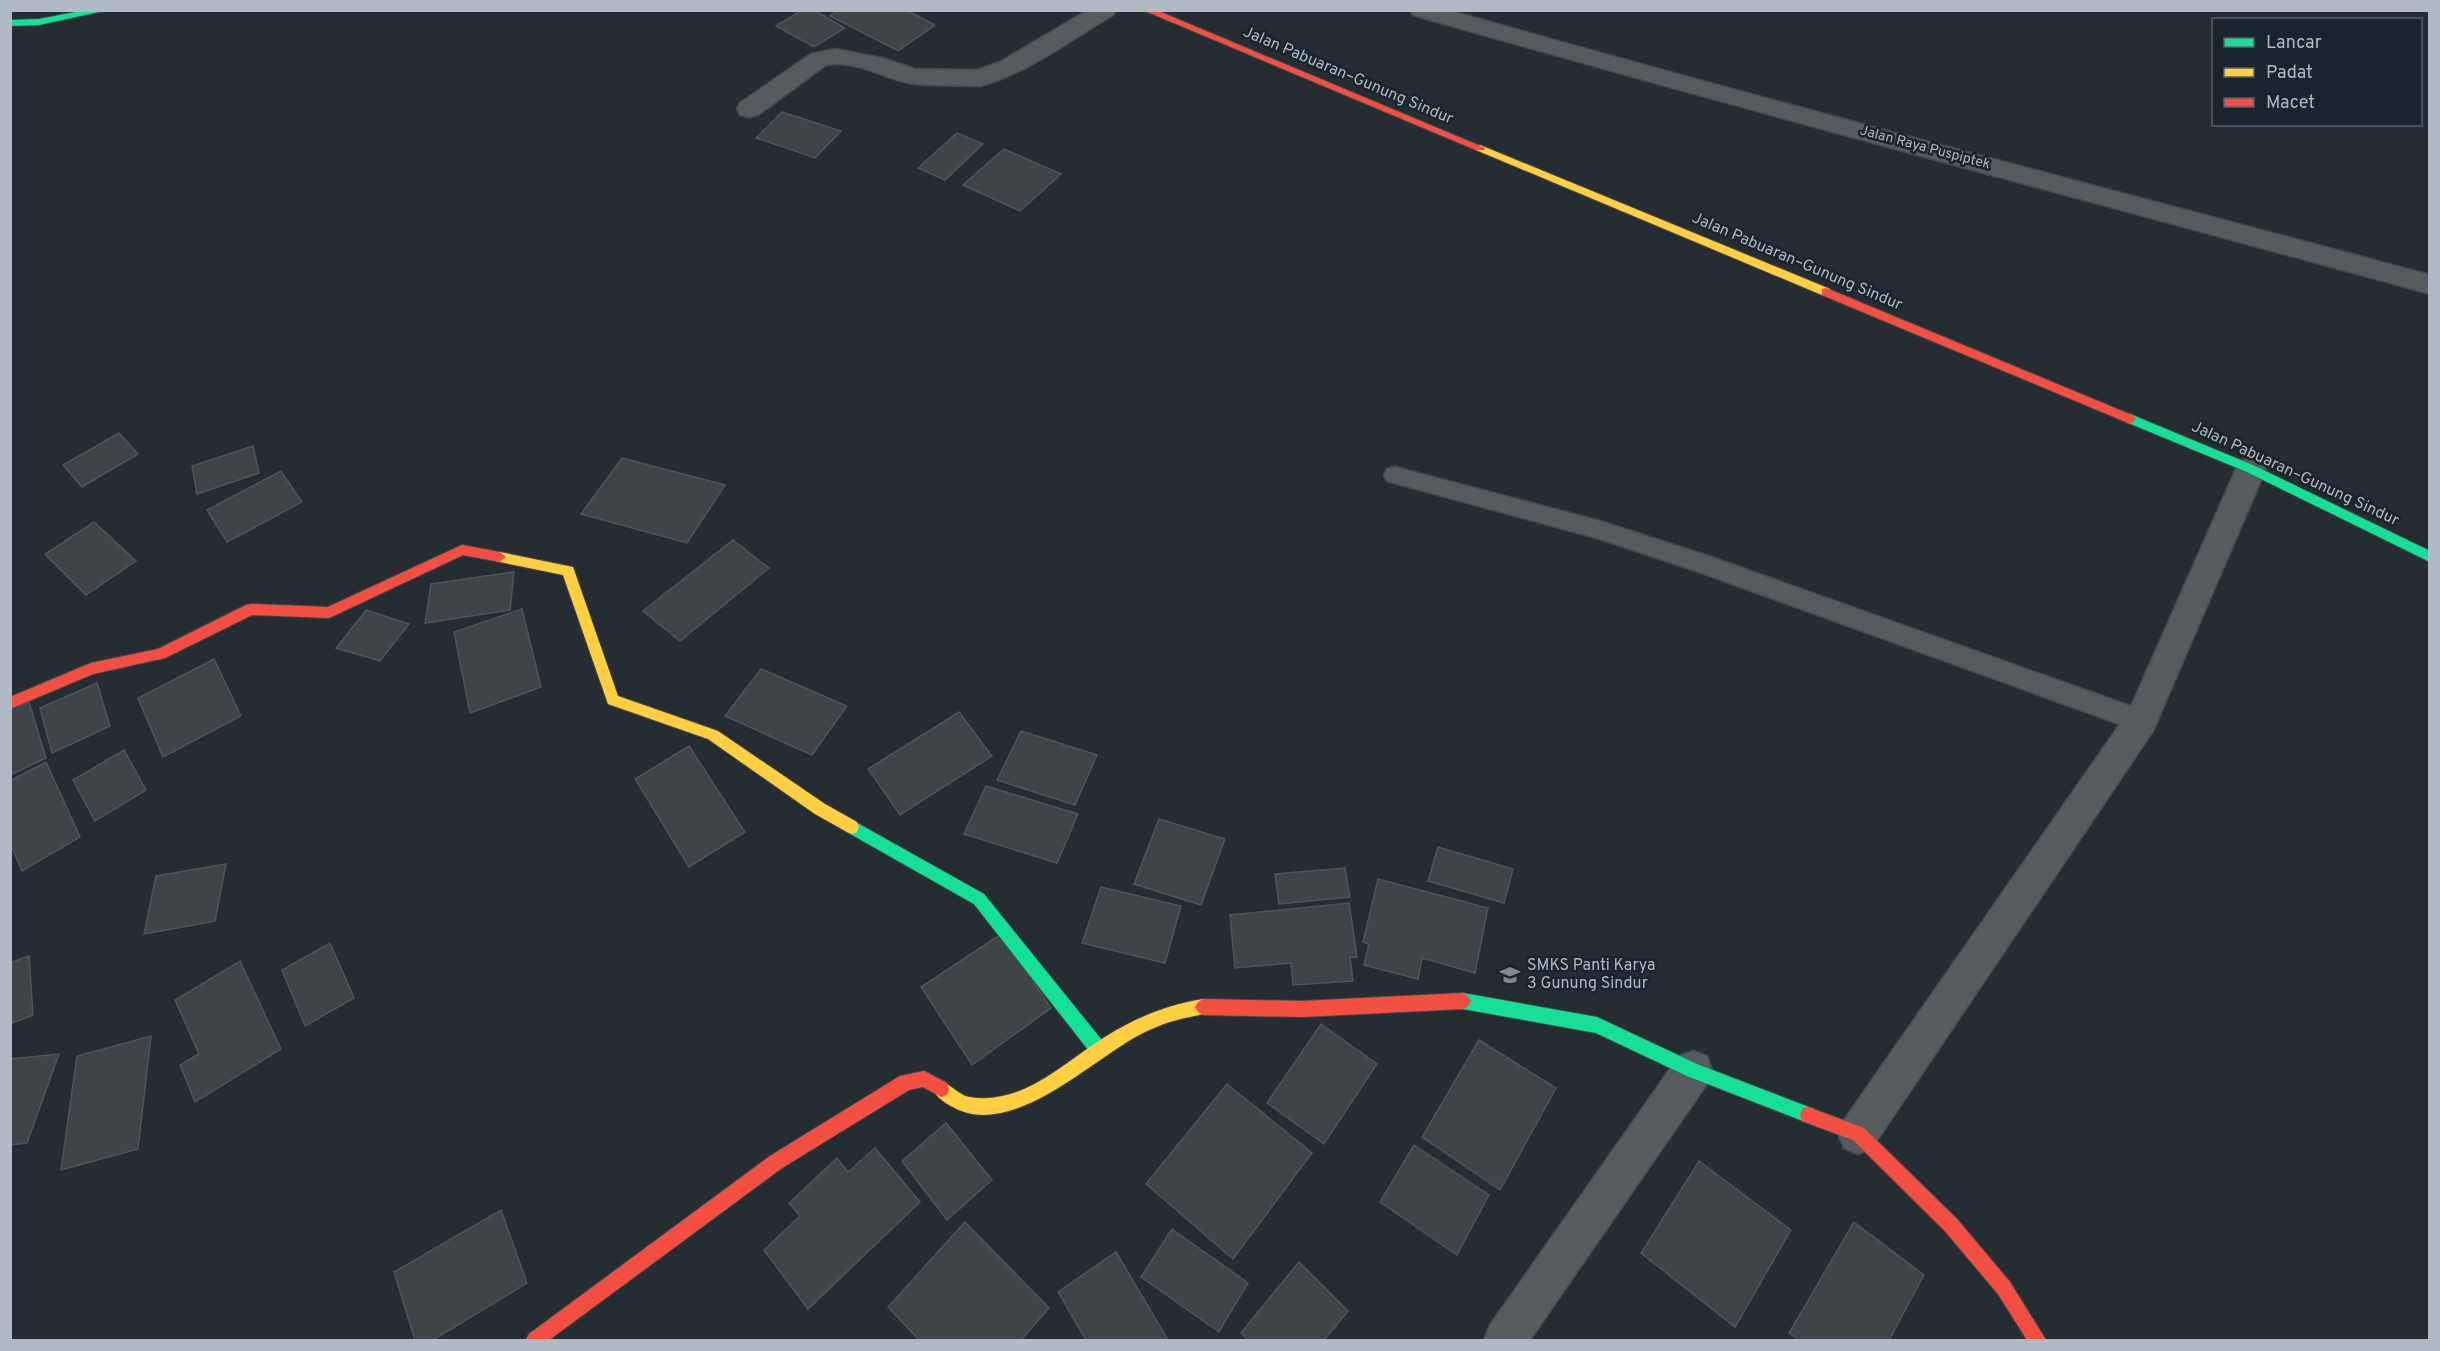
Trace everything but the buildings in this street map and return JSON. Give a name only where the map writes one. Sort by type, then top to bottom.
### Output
[{"type":"street","points":[[10,23],[39,22],[104,10]]},
{"type":"street","points":[[749,109],[819,60],[835,56],[882,65],[913,76],[980,78],[1008,67],[1105,10]]},
{"type":"street","name":"Jalan Pabuaran–Gunung Sindur","points":[[1147,10],[2251,469],[2430,557]]},
{"type":"street","name":"Jalan Raya Puspiptek","points":[[1421,10],[1707,92],[2043,179],[2430,285]]},
{"type":"street","points":[[1858,1134],[2141,721],[2191,611],[2251,469]]},
{"type":"street","points":[[10,703],[91,669],[160,654],[251,609],[329,614],[462,550],[568,571],[613,700],[713,735],[820,809],[979,899],[1099,1050]]},
{"type":"street","points":[[535,1341],[776,1162],[906,1082],[924,1079],[966,1105],[1004,1106],[1046,1089],[1099,1050],[1137,1027],[1175,1011],[1202,1007],[1302,1009],[1463,1001],[1598,1025],[1693,1070],[1858,1134],[1951,1225],[2004,1288],[2037,1341]]},
{"type":"street","points":[[1505,1341],[1693,1070]]},
{"type":"lane","points":[[1395,475],[1600,530],[2141,721]]},
{"type":"traffic: fast","points":[[10,23],[39,22],[104,10]]},
{"type":"traffic: fast","points":[[2130,419],[2251,469],[2430,557]]},
{"type":"traffic: fast","points":[[852,827],[979,899],[1099,1050]]},
{"type":"traffic: fast","points":[[1463,1001],[1597,1025],[1693,1070],[1808,1115]]},
{"type":"traffic: slow","points":[[1480,148],[1826,292]]},
{"type":"traffic: slow","points":[[500,557],[568,571],[613,700],[713,735],[820,809],[852,827]]},
{"type":"traffic: slow","points":[[941,1089],[968,1105],[1005,1104],[1054,1082],[1099,1050],[1136,1028],[1175,1012],[1203,1007]]},
{"type":"traffic: jam","points":[[1147,10],[1480,148]]},
{"type":"traffic: jam","points":[[1826,292],[2130,419]]},
{"type":"traffic: jam","points":[[10,703],[91,669],[160,654],[251,609],[329,613],[462,550],[500,557]]},
{"type":"traffic: jam","points":[[1203,1007],[1302,1009],[1463,1001]]},
{"type":"traffic: jam","points":[[535,1340],[776,1162],[906,1082],[924,1079],[941,1089]]},
{"type":"traffic: jam","points":[[1808,1115],[1858,1134],[1951,1225],[2004,1288],[2037,1340]]},
{"type":"place","name":"SMKS Panti Karya 3 Gunung Sindur","points":[[1510,975]]}]
